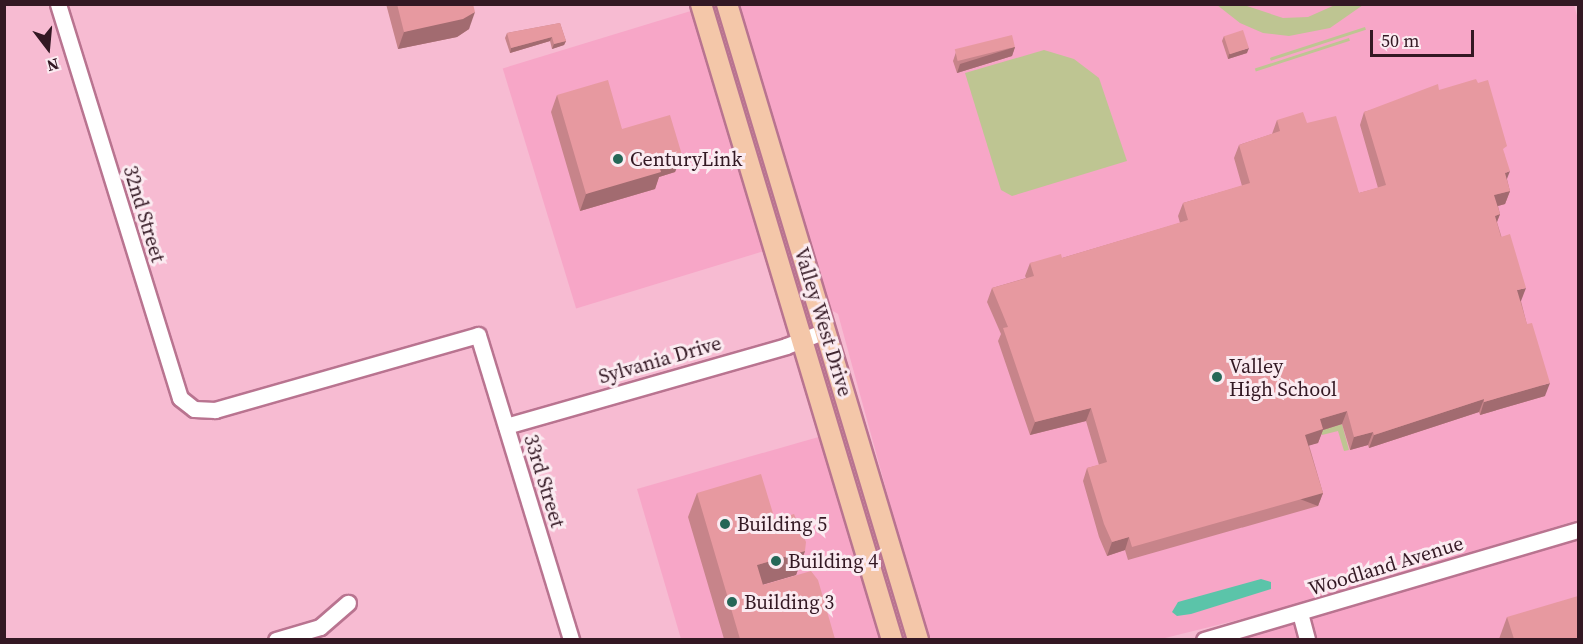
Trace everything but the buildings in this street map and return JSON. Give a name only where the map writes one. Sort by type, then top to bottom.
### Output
[{"type":"main road","name":"Valley West Drive","points":[[701,4],[892,639]]},
{"type":"main road","name":"Valley West Drive","points":[[727,4],[918,639]]},
{"type":"street","name":"32nd Street","points":[[58,4],[177,391],[194,409],[215,410],[478,335]]},
{"type":"street","name":"Sylvania Drive","points":[[506,426],[802,341],[825,331]]},
{"type":"street","name":"33rd Street","points":[[478,335],[571,639]]},
{"type":"street","name":"Woodland Avenue","points":[[1204,639],[1578,530]]},
{"type":"street","points":[[276,639],[320,627],[348,603]]},
{"type":"street","points":[[1299,613],[1307,639]]},
{"type":"shaded area","name":"Valley High School","points":[[736,5],[1574,5],[1578,19],[1578,520],[1274,611],[1161,639],[927,639],[838,314],[828,308]]},
{"type":"shaded area","points":[[1217,5],[1244,5],[1283,18],[1308,17],[1335,5],[1363,5],[1330,28],[1289,36],[1263,33],[1240,23]]},
{"type":"shaded area","points":[[694,10],[767,250],[576,309],[503,68]]},
{"type":"shaded area","points":[[1365,27],[1366,30],[1271,61],[1270,58]]},
{"type":"shaded area","points":[[1349,38],[1350,41],[1256,71],[1255,69]]},
{"type":"shaded area","points":[[1044,50],[1074,59],[1099,78],[1127,161],[1012,196],[1001,190],[965,73]]},
{"type":"shaded area","points":[[1342,424],[1349,450],[1344,451],[1338,431],[1322,435],[1320,430]]},
{"type":"shaded area","points":[[822,436],[883,639],[681,639],[637,489]]},
{"type":"shaded area","points":[[1578,530],[1578,639],[1206,640]]},
{"type":"shaded area","points":[[1261,579],[1271,582],[1271,589],[1191,614],[1177,616],[1172,612],[1178,602]]},
{"type":"place","name":"CenturyLink","points":[[618,159]]},
{"type":"place","name":"Valley High School","points":[[1217,377]]},
{"type":"place","name":"Building 5","points":[[725,524]]},
{"type":"place","name":"Building 4","points":[[776,561]]},
{"type":"place","name":"Building 3","points":[[732,602]]}]
